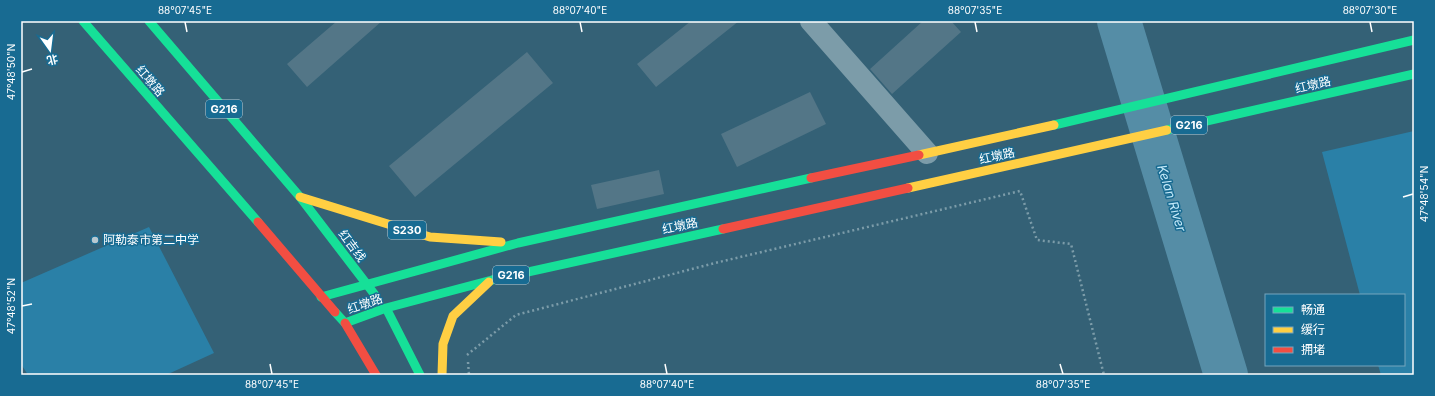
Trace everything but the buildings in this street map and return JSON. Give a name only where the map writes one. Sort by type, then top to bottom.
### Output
[{"type":"main road","name":"红墩路","points":[[83,21],[321,298],[345,323],[386,308],[492,280],[1071,152],[1414,74]]},
{"type":"main road","name":"G216","points":[[149,21],[300,197]]},
{"type":"main road","name":"红墩路","points":[[518,243],[1059,124],[1414,40]]},
{"type":"main road","name":"S230","points":[[300,197],[430,237],[518,243]]},
{"type":"main road","name":"红吉线","points":[[300,197],[386,308],[420,375]]},
{"type":"main road","points":[[321,298],[518,243]]},
{"type":"main road","points":[[442,375],[443,344],[453,316],[492,280]]},
{"type":"main road","points":[[345,323],[376,375]]},
{"type":"street","points":[[811,21],[927,153]]},
{"type":"path","points":[[469,375],[467,354],[516,315],[715,263],[1020,191],[1037,240],[1071,244],[1104,375]]},
{"type":"shaded area","points":[[1414,131],[1414,375],[1381,375],[1378,366],[1405,366],[1405,294],[1360,294],[1322,152]]},
{"type":"shaded area","points":[[149,227],[214,353],[166,375],[28,375],[21,364],[21,283]]},
{"type":"waterway","name":"Kelan River","points":[[1119,21],[1226,375]]},
{"type":"traffic: fast","points":[[83,21],[258,222]]},
{"type":"traffic: fast","points":[[149,21],[300,197],[375,295]]},
{"type":"traffic: fast","points":[[1054,125],[1414,40]]},
{"type":"traffic: fast","points":[[1167,130],[1414,74]]},
{"type":"traffic: fast","points":[[321,297],[518,243],[811,178]]},
{"type":"traffic: fast","points":[[335,312],[345,323],[386,308],[492,280],[723,229]]},
{"type":"traffic: fast","points":[[386,308],[420,375]]},
{"type":"traffic: slow","points":[[919,155],[1054,125]]},
{"type":"traffic: slow","points":[[908,188],[1167,130]]},
{"type":"traffic: slow","points":[[300,197],[430,237],[501,242]]},
{"type":"traffic: slow","points":[[442,375],[443,344],[453,316],[489,282]]},
{"type":"traffic: jam","points":[[811,178],[919,155]]},
{"type":"traffic: jam","points":[[723,229],[908,188]]},
{"type":"traffic: jam","points":[[258,222],[335,312]]},
{"type":"traffic: jam","points":[[345,323],[376,375]]},
{"type":"place","name":"阿勒泰市第二中学","points":[[95,240]]}]
